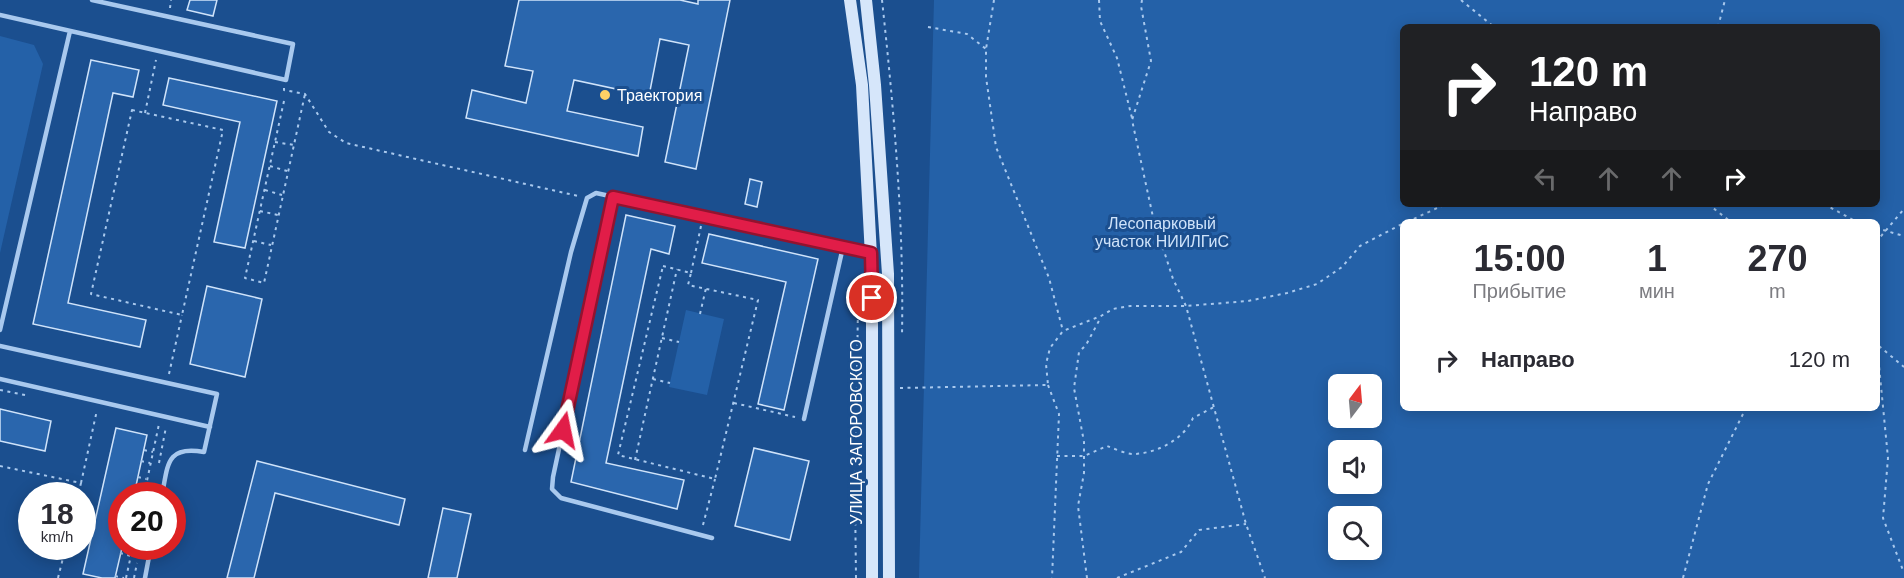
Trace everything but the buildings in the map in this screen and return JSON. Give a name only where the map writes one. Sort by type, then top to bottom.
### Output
[{"type":"street","name":"УЛИЦА ЗАГОРОВСКОГО","points":[[850,0],[862,85],[871,253],[872,578]]},
{"type":"street","name":"УЛИЦА ЗАГОРОВСКОГО","points":[[866,0],[875,85],[888,274],[889,578]]},
{"type":"lane","points":[[0,15],[286,80],[293,44],[92,0]]},
{"type":"lane","points":[[0,330],[70,31]]},
{"type":"lane","points":[[525,450],[587,198],[596,193],[871,253]]},
{"type":"lane","points":[[613,197],[552,489],[561,498],[712,538]]},
{"type":"lane","points":[[804,419],[843,247]]},
{"type":"lane","points":[[0,346],[217,394],[204,452],[182,450],[174,454],[169,463],[165,482]]},
{"type":"lane","points":[[0,379],[210,427]]},
{"type":"lane","points":[[145,578],[148,560]]},
{"type":"path","points":[[994,0],[986,49],[986,77],[996,147],[1049,278],[1064,331]]},
{"type":"path","points":[[1099,0],[1100,21],[1117,57],[1154,218],[1173,279],[1186,306],[1246,524],[1264,578]]},
{"type":"path","points":[[1132,120],[1152,61],[1140,6],[1143,0]]},
{"type":"path","points":[[1461,0],[1490,24]]},
{"type":"path","points":[[1719,24],[1725,0]]},
{"type":"path","points":[[928,27],[967,34],[986,49]]},
{"type":"path","points":[[145,113],[158,51]]},
{"type":"path","points":[[286,80],[284,90],[306,94],[329,132],[346,143],[587,198]]},
{"type":"path","points":[[284,101],[245,278],[264,283],[306,94]]},
{"type":"path","points":[[167,383],[223,130],[132,110],[91,294],[182,315]]},
{"type":"path","points":[[275,142],[294,145]]},
{"type":"path","points":[[270,166],[289,171]]},
{"type":"path","points":[[265,190],[283,195]]},
{"type":"path","points":[[1414,219],[1440,207]]},
{"type":"path","points":[[1712,207],[1727,219]]},
{"type":"path","points":[[1830,207],[1852,219]]},
{"type":"path","points":[[1880,237],[1904,209]]},
{"type":"path","points":[[260,211],[279,215]]},
{"type":"path","points":[[700,535],[758,300],[688,285],[703,217]]},
{"type":"path","points":[[1052,578],[1059,414],[1048,385],[1046,364],[1050,348],[1064,331],[1113,309],[1130,306],[1186,306],[1248,301],[1317,284],[1342,267],[1360,246],[1400,225]]},
{"type":"path","points":[[1880,228],[1904,236]]},
{"type":"path","points":[[254,240],[273,245]]},
{"type":"path","points":[[691,273],[663,266],[618,455],[715,479]]},
{"type":"path","points":[[635,460],[677,269]]},
{"type":"path","points":[[700,314],[706,288]]},
{"type":"path","points":[[856,578],[858,304]]},
{"type":"path","points":[[1088,578],[1078,507],[1084,472],[1084,442],[1074,388],[1079,352],[1086,345],[1101,316]]},
{"type":"path","points":[[662,338],[679,342]]},
{"type":"path","points":[[1880,347],[1904,367]]},
{"type":"path","points":[[1880,375],[1888,458],[1882,518],[1904,573]]},
{"type":"path","points":[[653,379],[670,383]]},
{"type":"path","points":[[889,389],[1048,385]]},
{"type":"path","points":[[81,482],[99,401]]},
{"type":"path","points":[[734,403],[804,419]]},
{"type":"path","points":[[1057,456],[1084,456],[1107,446],[1133,454],[1152,451],[1170,444],[1189,426],[1193,418],[1214,407]]},
{"type":"path","points":[[1683,578],[1708,484],[1744,411]]},
{"type":"path","points":[[146,482],[159,424]]},
{"type":"path","points":[[157,472],[167,426]]},
{"type":"path","points":[[144,450],[153,452]]},
{"type":"path","points":[[141,461],[159,461]]},
{"type":"path","points":[[0,466],[76,482]]},
{"type":"path","points":[[138,477],[147,479]]},
{"type":"path","points":[[1117,578],[1181,552],[1199,530],[1246,524]]},
{"type":"path","points":[[58,578],[62,560]]},
{"type":"path","points":[[115,576],[125,578],[130,560]]},
{"type":"green space","name":"Лесопарковый участок НИИЛГиС","points":[[934,0],[1904,0],[1904,578],[919,578]]},
{"type":"green space","points":[[0,36],[34,45],[43,64],[0,253]]},
{"type":"green space","points":[[686,310],[724,319],[707,395],[669,387]]},
{"type":"place","name":"Траектория","points":[[605,95]]},
{"type":"route","points":[[563,430],[613,197],[871,253],[872,298]]}]
